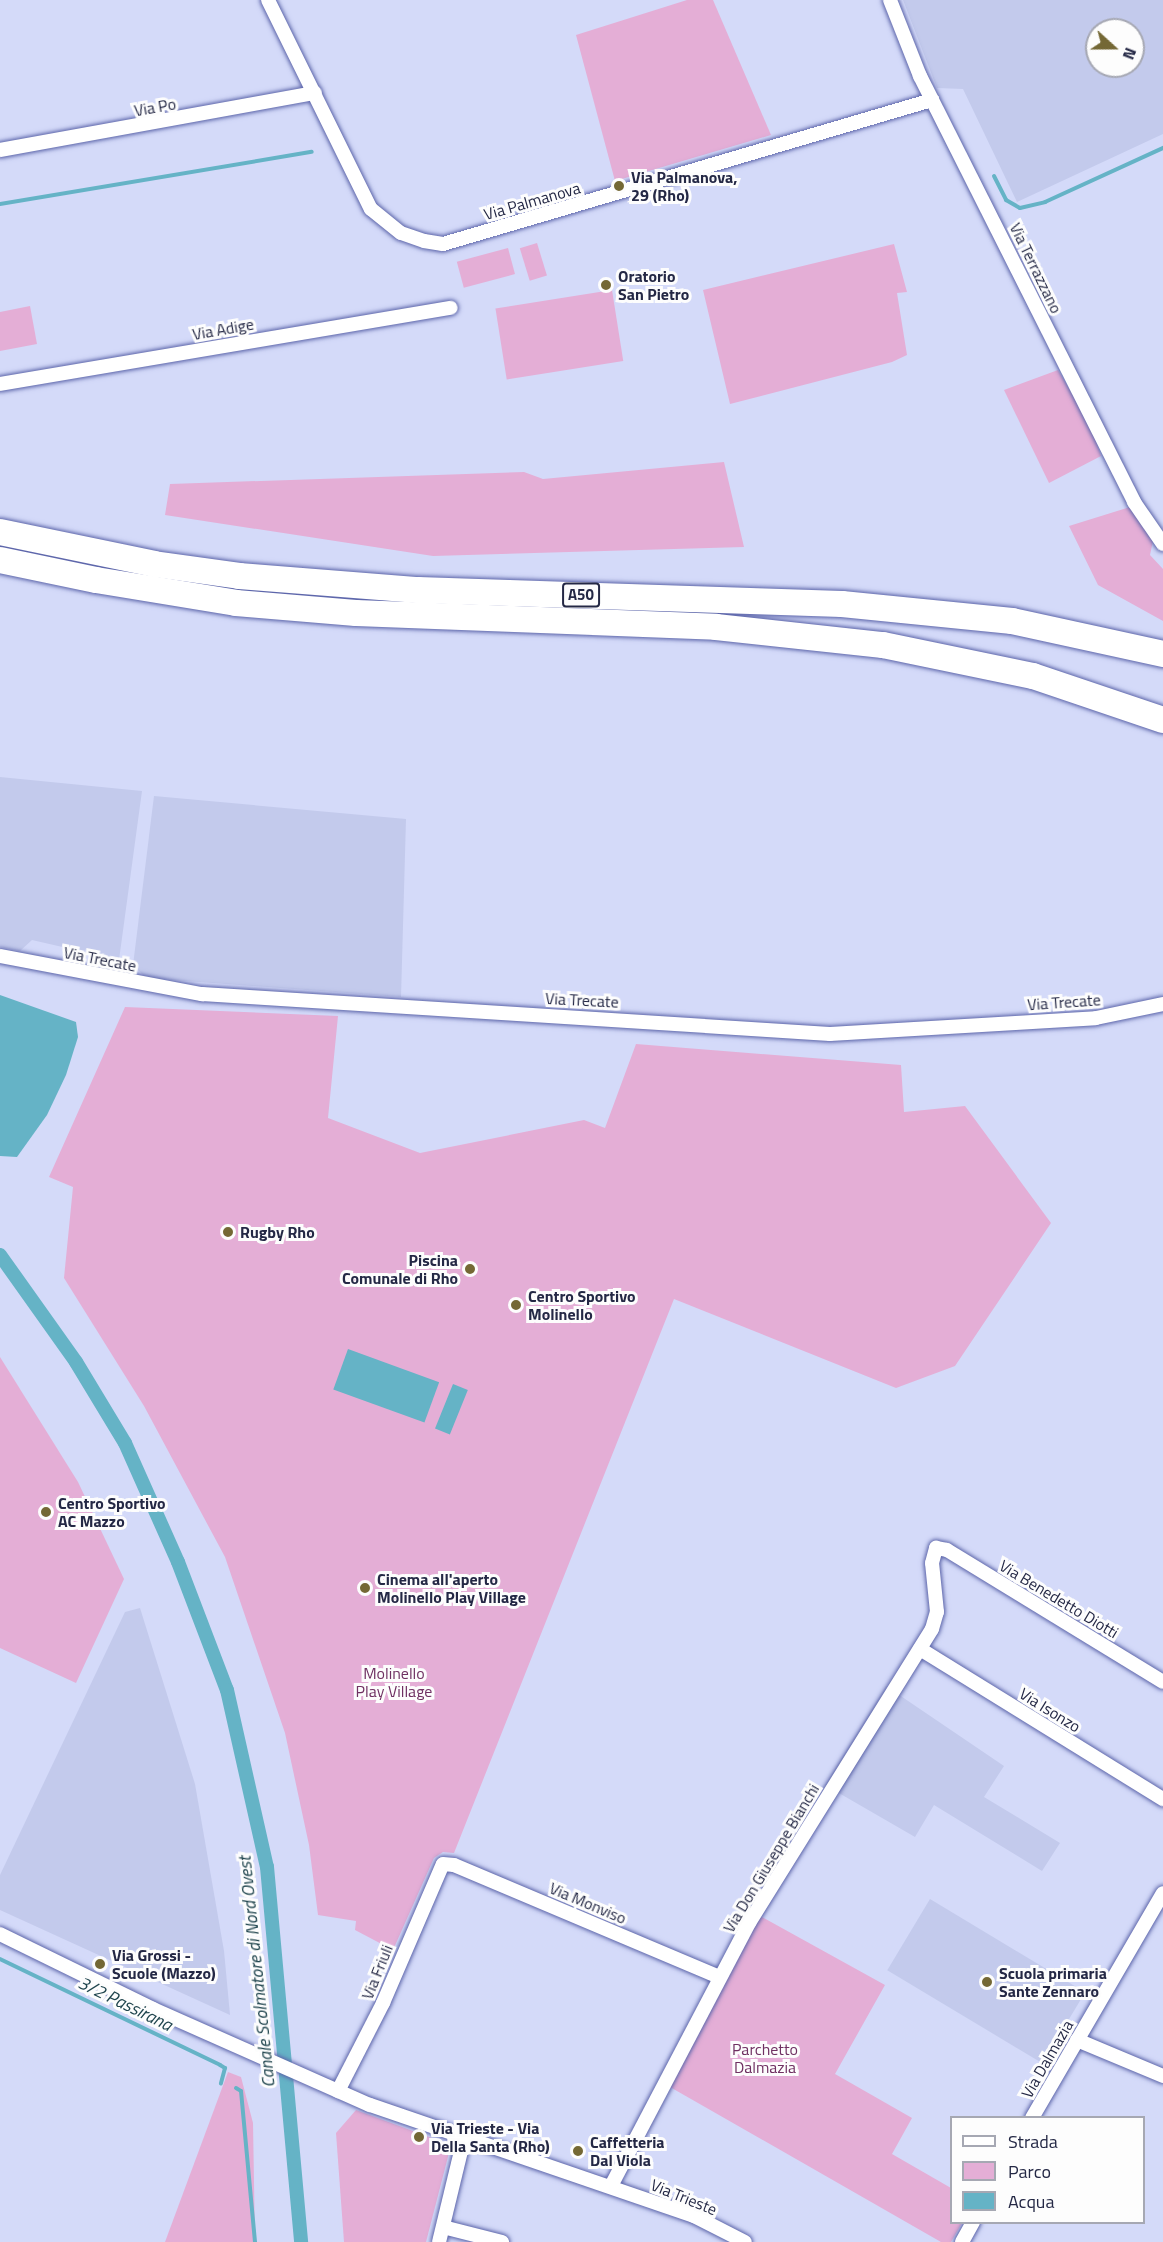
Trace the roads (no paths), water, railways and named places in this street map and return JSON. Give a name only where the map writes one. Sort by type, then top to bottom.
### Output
[{"type":"highway","name":"A50","points":[[0,532],[154,564],[239,576],[418,590],[842,604],[1012,621],[1163,654]]},
{"type":"highway","name":"A50","points":[[0,560],[96,580],[236,603],[356,613],[716,627],[883,645],[1033,676],[1163,720]]},
{"type":"street","name":"Via Palmanova","points":[[268,0],[371,209],[400,233],[443,244],[932,100]]},
{"type":"street","name":"Via Terrazzano","points":[[890,0],[932,100],[1134,502],[1163,544]]},
{"type":"street","name":"Via Po","points":[[0,150],[315,93]]},
{"type":"street","name":"Via Adige","points":[[0,384],[451,308]]},
{"type":"street","name":"Via Trecate","points":[[0,956],[202,994],[830,1034],[1096,1018],[1163,1004]]},
{"type":"street","name":"Via Don Giuseppe Bianchi","points":[[611,2186],[719,1977],[920,1649],[935,1619],[932,1563],[938,1548]]},
{"type":"street","name":"Via Benedetto Diotti","points":[[938,1548],[1163,1682]]},
{"type":"street","name":"Via Isonzo","points":[[920,1649],[1163,1799]]},
{"type":"street","name":"Via Monviso","points":[[443,1864],[454,1865],[719,1977]]},
{"type":"street","name":"Via Friuli","points":[[338,2091],[389,1990],[443,1864]]},
{"type":"street","name":"Via Dalmazia","points":[[1033,2116],[1163,1893]]},
{"type":"street","name":"Via Trieste","points":[[0,1934],[311,2080],[464,2139],[611,2186],[694,2216],[745,2242]]},
{"type":"street","points":[[1077,2040],[1163,2076]]},
{"type":"street","points":[[439,2242],[464,2139]]},
{"type":"street","points":[[962,2242],[972,2224]]},
{"type":"street","points":[[442,2227],[501,2242]]},
{"type":"water","points":[[0,995],[76,1022],[78,1037],[66,1075],[47,1115],[17,1157],[0,1156]]},
{"type":"water","points":[[348,1349],[439,1382],[424,1423],[333,1389]]},
{"type":"water","points":[[453,1384],[468,1390],[450,1434],[435,1429]]},
{"type":"waterway","points":[[994,176],[1006,200],[1020,208],[1045,202],[1163,148]]},
{"type":"waterway","points":[[0,204],[312,152]]},
{"type":"waterway","name":"Canale Scolmatore di Nord Ovest","points":[[0,1255],[76,1362],[125,1443],[178,1562],[227,1690],[267,1867],[301,2242]]},
{"type":"waterway","name":"3/2 Passirana","points":[[0,1959],[220,2065],[225,2068],[221,2083]]},
{"type":"waterway","name":"3/2 Passirana","points":[[236,2088],[241,2091],[255,2242]]},
{"type":"place","name":"Via Palmanova, 29 (Rho)","points":[[619,186]]},
{"type":"place","name":"Oratorio San Pietro","points":[[606,285]]},
{"type":"place","name":"Rugby Rho","points":[[228,1232]]},
{"type":"place","name":"Piscina Comunale di Rho","points":[[470,1269]]},
{"type":"place","name":"Centro Sportivo Molinello","points":[[516,1305]]},
{"type":"place","name":"Centro Sportivo AC Mazzo","points":[[46,1512]]},
{"type":"place","name":"Cinema all'aperto Molinello Play Village","points":[[365,1588]]},
{"type":"place","name":"Via Grossi - Scuole (Mazzo)","points":[[100,1964]]},
{"type":"place","name":"Scuola primaria Sante Zennaro","points":[[987,1982]]},
{"type":"place","name":"Via Trieste - Via Della Santa (Rho)","points":[[419,2137]]},
{"type":"place","name":"Caffetteria Dal Viola","points":[[578,2151]]},
{"type":"park label","name":"Molinello Play Village","points":[[394,1682]]},
{"type":"park label","name":"Parchetto Dalmazia","points":[[765,2058]]}]
